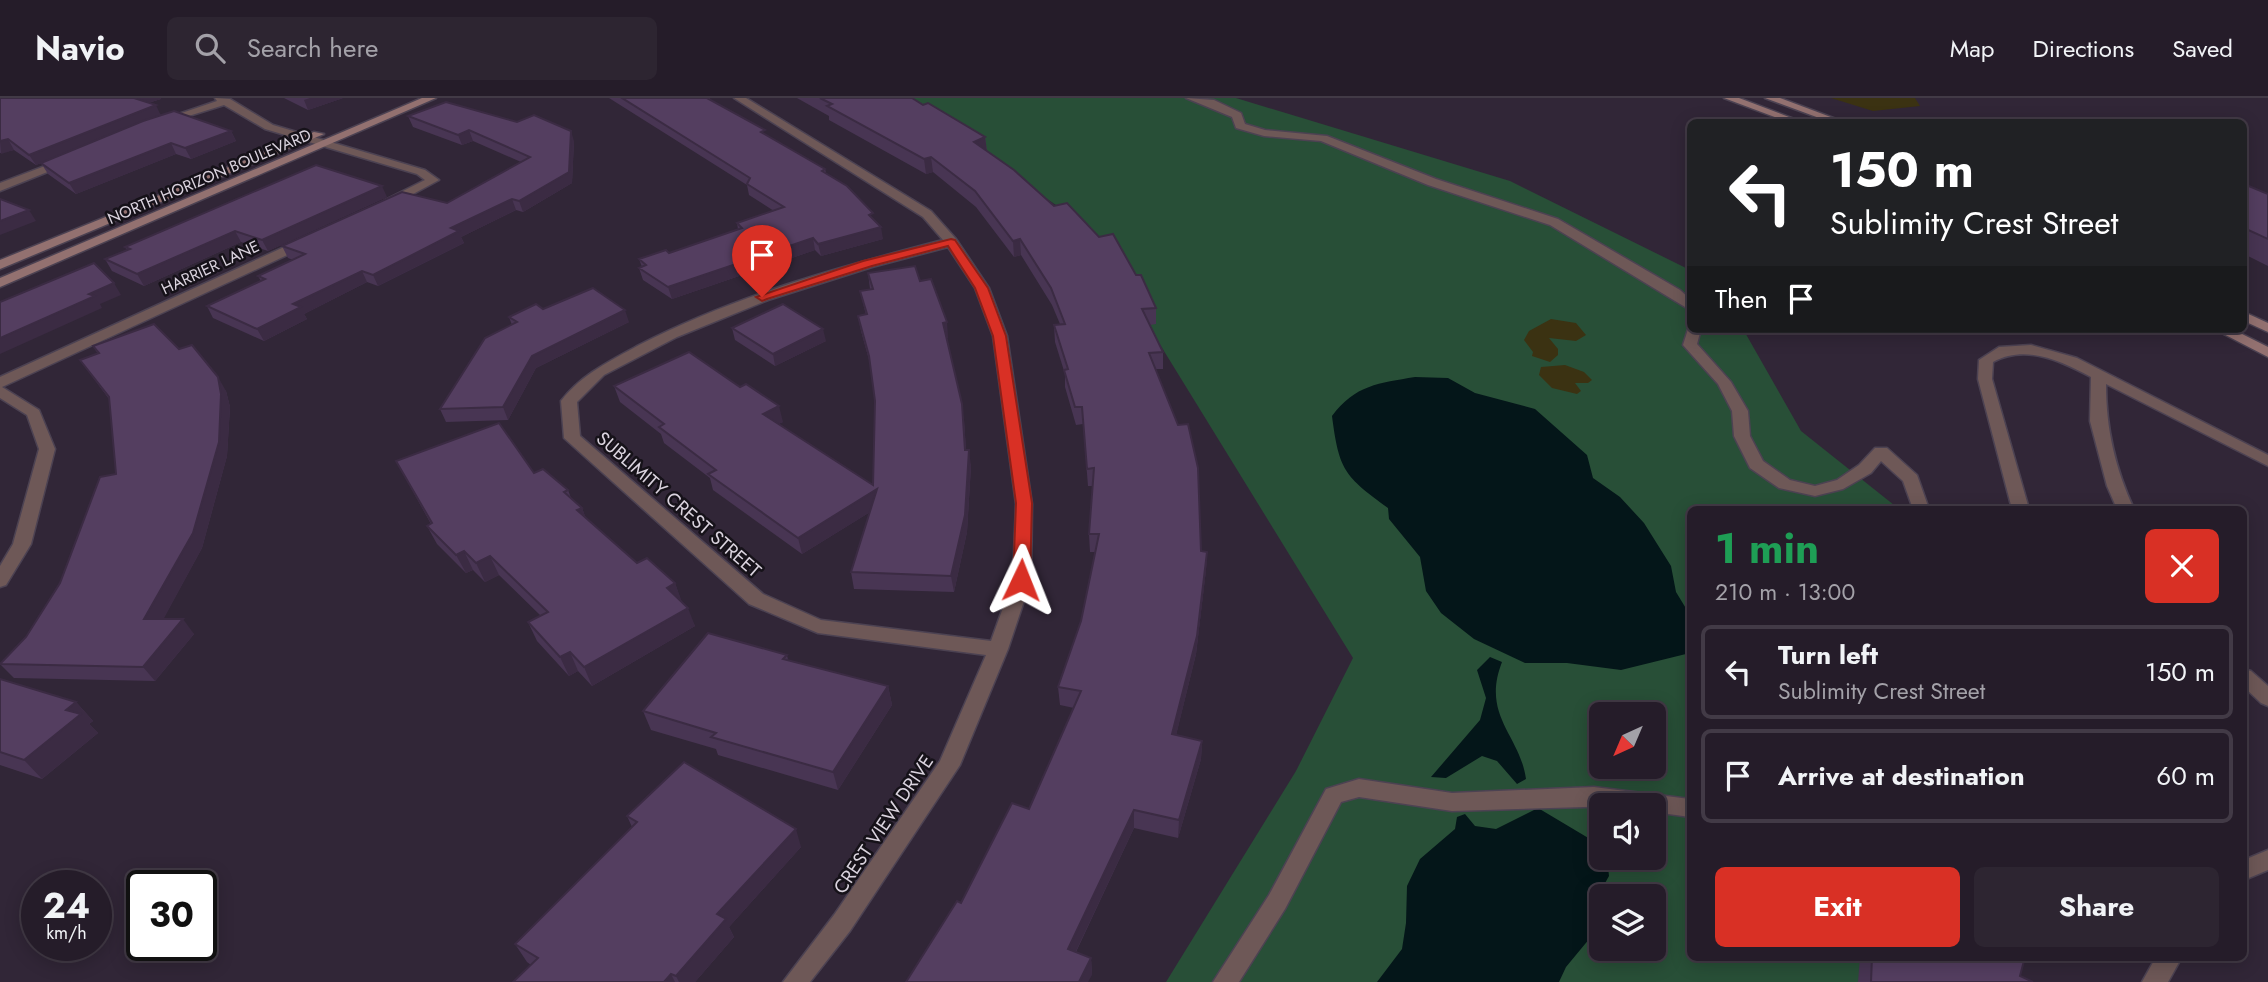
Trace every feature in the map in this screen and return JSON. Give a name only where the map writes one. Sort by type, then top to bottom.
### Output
[{"type":"street","name":"NORTH HORIZON BOULEVARD","points":[[0,265],[401,98]]},
{"type":"street","name":"NORTH HORIZON BOULEVARD","points":[[0,283],[431,98]]},
{"type":"street","name":"CREST VIEW DRIVE","points":[[739,98],[898,194],[927,215],[951,242],[982,288],[1000,336],[1024,503],[1021,580],[998,649],[949,765],[842,923],[795,982]]},
{"type":"street","points":[[1191,98],[1210,102],[1237,115],[1240,126],[1264,133],[1323,138],[1432,182],[1554,222],[1675,293],[1687,303]]},
{"type":"street","points":[[1729,98],[1788,119]]},
{"type":"street","points":[[1770,98],[1830,119]]},
{"type":"street","points":[[156,123],[223,100],[269,127],[421,172],[433,180],[376,209]]},
{"type":"street","points":[[0,187],[84,153]]},
{"type":"street","name":"HARRIER LANE","points":[[0,383],[313,238]]},
{"type":"street","name":"SUBLIMITY CREST STREET","points":[[951,242],[867,264],[762,297],[672,334],[599,372],[569,401],[572,438],[756,599],[818,626],[998,649]]},
{"type":"street","points":[[2247,318],[2268,328]]},
{"type":"street","points":[[1693,333],[1690,345],[1724,382],[1741,411],[1742,436],[1756,464],[1786,484],[1815,491],[1843,484],[1881,452],[1910,479],[1920,506]]},
{"type":"street","points":[[2229,333],[2268,353]]},
{"type":"street","points":[[2020,506],[1985,379],[1986,360],[2004,351],[2031,349],[2072,361],[2268,461]]},
{"type":"street","points":[[2099,374],[2098,421],[2115,486],[2124,506]]},
{"type":"street","points":[[0,391],[34,413],[47,449],[22,544],[0,581]]},
{"type":"street","points":[[2247,679],[2268,698]]},
{"type":"street","points":[[1225,982],[1277,902],[1334,795],[1359,788],[1452,802],[1594,796],[1687,808]]},
{"type":"street","points":[[2247,869],[2268,860]]},
{"type":"street","points":[[2154,982],[2167,961]]},
{"type":"green space","points":[[898,98],[1236,98],[1510,181],[1687,269],[1687,333],[1745,333],[1801,431],[1895,506],[1687,506],[1687,961],[1885,961],[1882,982],[1166,982],[1296,771],[1353,658],[1087,226]]},
{"type":"sand","points":[[1831,98],[1915,98],[1920,106],[1873,111]]},
{"type":"sand","points":[[1551,319],[1576,323],[1586,335],[1576,341],[1549,338],[1558,349],[1558,355],[1550,362],[1532,356],[1533,352],[1524,340],[1529,331]]},
{"type":"sand","points":[[1565,365],[1584,372],[1592,380],[1588,383],[1575,383],[1581,391],[1577,394],[1552,388],[1539,375],[1541,367]]},
{"type":"shaded area","points":[[1415,377],[1448,378],[1475,393],[1535,409],[1587,455],[1593,478],[1620,497],[1644,523],[1671,566],[1676,592],[1687,610],[1687,654],[1621,670],[1567,663],[1525,663],[1474,639],[1441,613],[1426,591],[1420,557],[1389,519],[1388,508],[1362,488],[1346,470],[1338,449],[1332,416],[1350,398],[1379,384]]},
{"type":"shaded area","points":[[1490,657],[1502,662],[1496,697],[1526,779],[1517,784],[1497,761],[1482,756],[1446,778],[1431,777],[1480,720],[1486,698],[1477,670]]},
{"type":"shaded area","points":[[1538,808],[1589,838],[1589,870],[1608,870],[1609,876],[1604,884],[1589,884],[1589,939],[1566,967],[1559,982],[1377,982],[1402,949],[1407,886],[1420,859],[1455,829],[1457,817],[1465,814],[1475,826],[1496,829]]},
{"type":"building","points":[[0,98],[134,98],[156,105],[29,155],[8,139],[0,141]]},
{"type":"building","points":[[622,98],[707,98],[765,130],[761,132],[825,169],[822,171],[847,186],[873,213],[869,215],[881,227],[818,244],[813,238],[668,287],[639,268],[646,265],[639,259],[666,250],[669,253],[742,228],[737,223],[784,207],[747,184],[750,178]]},
{"type":"building","points":[[820,98],[912,98],[923,105],[928,103],[985,137],[974,142],[1014,170],[1054,206],[1067,203],[1099,237],[1113,234],[1136,275],[1141,275],[1156,308],[1142,309],[1163,352],[1149,353],[1178,425],[1188,424],[1198,468],[1201,551],[1207,552],[1197,636],[1172,734],[1202,741],[1179,820],[1134,810],[1068,949],[1091,958],[1079,982],[906,982],[957,901],[961,903],[1012,803],[1029,809],[1081,691],[1058,687],[1081,621],[1099,534],[1089,534],[1094,468],[1087,469],[1082,407],[1075,407],[1064,370],[1068,369],[1054,325],[1065,324],[1051,288],[1020,239],[1013,241],[975,191],[931,157],[924,159],[827,106],[832,104]]},
{"type":"building","points":[[446,102],[517,122],[534,115],[571,131],[569,172],[519,201],[512,199],[451,228],[459,231],[373,275],[362,271],[293,304],[301,307],[257,329],[207,306],[265,279],[258,276],[305,254],[282,246],[402,192],[447,203],[530,157],[469,130],[458,135],[408,116]]},
{"type":"building","points":[[174,111],[231,131],[185,148],[171,143],[69,183],[41,163],[143,121]]},
{"type":"building","points":[[316,165],[382,186],[262,240],[235,231],[137,274],[105,259],[130,249],[125,247]]},
{"type":"building","points":[[2247,185],[2268,194],[2268,239],[2247,229]]},
{"type":"building","points":[[0,199],[29,210],[0,221]]},
{"type":"building","points":[[94,263],[114,283],[89,294],[95,296],[0,338],[0,302]]},
{"type":"building","points":[[915,266],[920,281],[931,279],[947,322],[943,323],[962,404],[965,450],[969,450],[965,515],[951,576],[851,572],[877,489],[798,538],[708,474],[716,470],[659,427],[664,424],[614,386],[689,352],[740,387],[746,384],[779,406],[763,414],[873,485],[875,401],[869,356],[858,316],[867,314],[860,291],[873,289],[868,273]]},
{"type":"building","points":[[593,288],[625,310],[532,356],[503,407],[440,409],[485,338],[517,322],[509,317],[536,304],[543,309]]},
{"type":"building","points":[[783,304],[823,329],[773,354],[732,328]]},
{"type":"building","points":[[154,324],[179,349],[192,345],[218,377],[221,394],[219,442],[193,533],[144,619],[183,619],[143,667],[0,664],[26,637],[60,583],[100,477],[116,474],[109,397],[80,360],[99,353],[93,346]]},
{"type":"building","points":[[499,423],[534,473],[543,469],[568,490],[564,492],[582,508],[577,510],[637,563],[647,558],[675,583],[667,588],[688,608],[584,667],[570,652],[560,657],[528,622],[548,612],[490,556],[476,563],[464,551],[456,555],[427,526],[432,523],[396,461]]},
{"type":"building","points":[[708,633],[787,655],[783,659],[888,686],[833,772],[711,737],[716,733],[643,711]]},
{"type":"building","points":[[0,679],[76,702],[66,710],[81,714],[24,760],[0,752]]},
{"type":"building","points":[[684,762],[796,829],[717,914],[726,919],[676,976],[671,974],[664,982],[513,982],[538,958],[515,944],[637,822],[627,816]]},
{"type":"building","points":[[1872,961],[2024,961],[2020,976],[2033,982],[1871,982]]},
{"type":"route","points":[[762,297],[867,264],[951,242],[982,288],[1000,336],[1024,503],[1021,580]]}]
